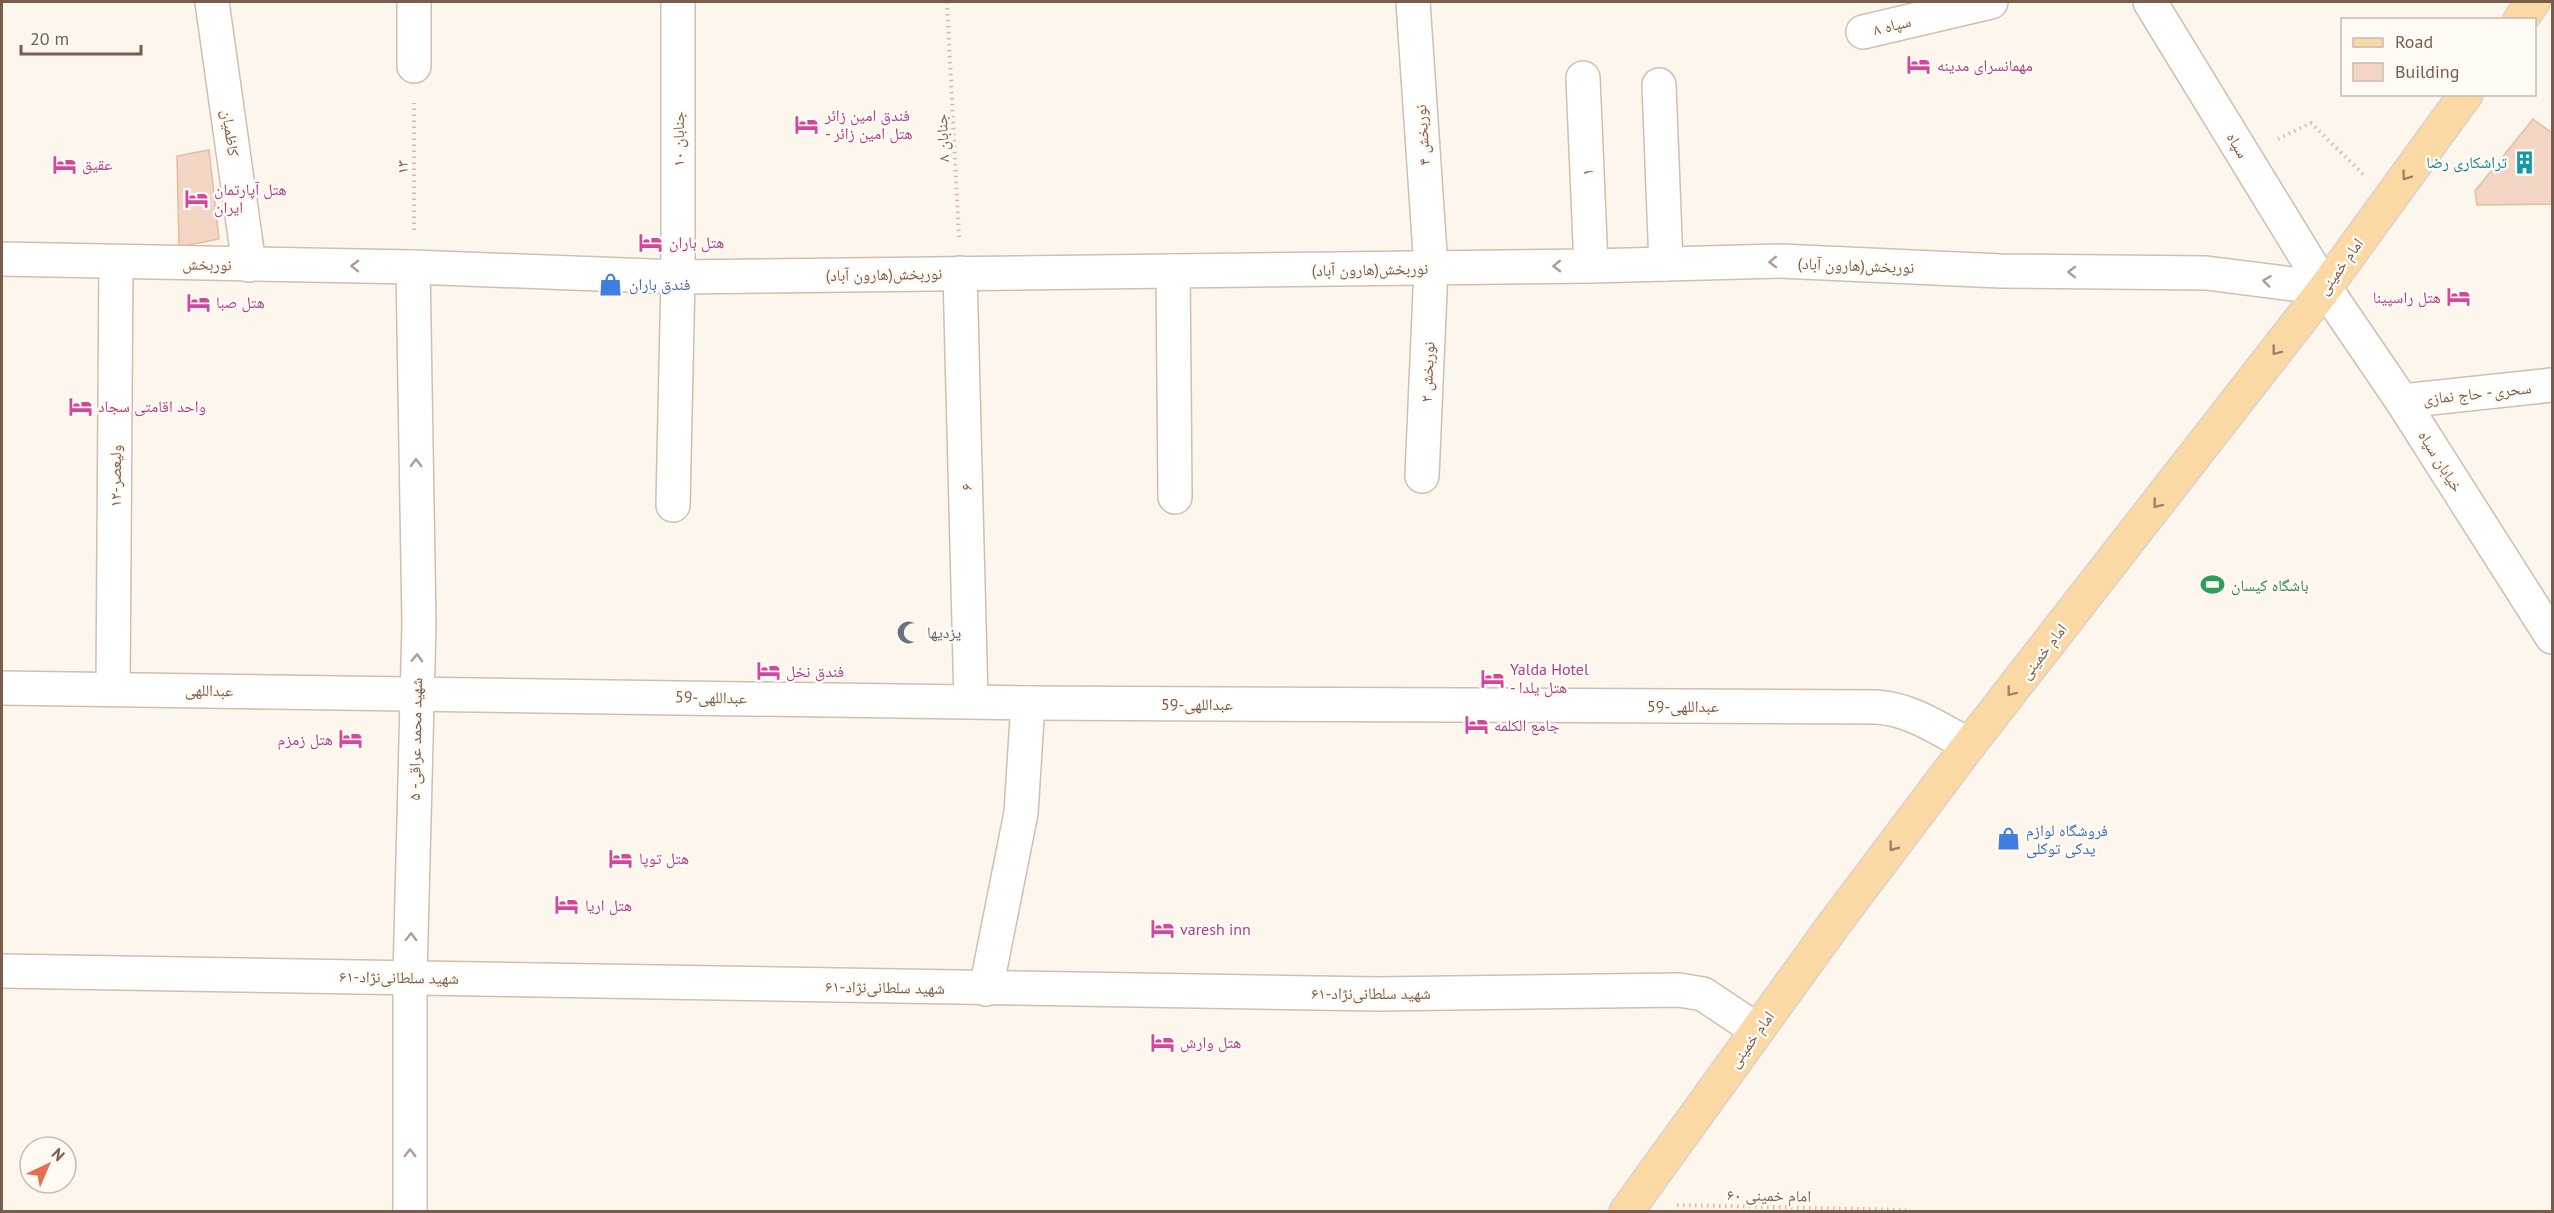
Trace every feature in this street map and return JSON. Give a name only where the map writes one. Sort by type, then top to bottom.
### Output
[{"type":"main road","points":[[2521,18],[2533,2]]},
{"type":"main road","name":"امام خمینی","points":[[1628,1208],[1832,927],[1969,745],[2325,288],[2465,96]]},
{"type":"street","name":"کاظمیان","points":[[212,2],[249,265]]},
{"type":"street","points":[[414,2],[414,66]]},
{"type":"street","name":"جنابان ۱۰","points":[[673,505],[678,277],[678,2]]},
{"type":"street","name":"نوربخش ۴","points":[[1413,2],[1431,268]]},
{"type":"street","name":"سپاه ۸","points":[[1863,32],[1991,2]]},
{"type":"street","name":"سپاه","points":[[2150,2],[2325,288]]},
{"type":"street","name":"۱","points":[[1583,78],[1590,266]]},
{"type":"street","points":[[1659,85],[1666,264]]},
{"type":"street","name":"نوربخش","points":[[2,259],[413,267]]},
{"type":"street","name":"نوربخش(هارون آباد)","points":[[413,267],[678,277],[1590,266],[1780,261],[2001,271],[2206,273],[2325,288]]},
{"type":"street","name":"ولیعصر-۱۲","points":[[113,689],[116,262]]},
{"type":"street","name":"شهید محمد عراقی- ۵","points":[[410,1212],[410,977],[419,623],[413,267]]},
{"type":"street","name":"نوربخش ۲","points":[[1422,476],[1431,268]]},
{"type":"street","points":[[1173,271],[1174,497]]},
{"type":"street","name":"۶","points":[[960,273],[971,701]]},
{"type":"street","name":"خیابان سپاه","points":[[2325,288],[2402,401],[2553,638]]},
{"type":"street","name":"سحری - حاج نمازی","points":[[2402,401],[2553,385]]},
{"type":"street","name":"عبداللهی","points":[[2,688],[416,693]]},
{"type":"street","name":"عبداللهی-59","points":[[416,693],[1028,703],[1876,707],[1894,708],[1911,714],[1969,745]]},
{"type":"street","points":[[986,989],[1021,813],[1028,703]]},
{"type":"street","name":"شهید سلطانی‌نژاد-۶۱","points":[[2,971],[1377,994],[1679,990],[1703,994],[1757,1030]]},
{"type":"path","name":"جنابان ۸","points":[[947,2],[960,273]]},
{"type":"path","name":"۱۳","points":[[413,267],[414,66]]},
{"type":"path","points":[[2244,155],[2311,123],[2389,200]]},
{"type":"path","name":"امام خمینی ۶۰","points":[[1628,1208],[1906,1210]]},
{"type":"building","name":"تراشکارى رضا","points":[[2533,119],[2552,133],[2552,204],[2477,205],[2475,191]]},
{"type":"building","name":"هتل آپارتمان ایران","points":[[209,150],[219,239],[179,247],[177,156]]},
{"type":"place","name":"مهمانسرای مدینه","points":[[1919,65]]},
{"type":"place","name":"فندق امین زائر - هتل امین زائر","points":[[807,124]]},
{"type":"place","name":"تراشکارى رضا","points":[[2525,162]]},
{"type":"place","name":"عقیق","points":[[64,164]]},
{"type":"place","name":"هتل آپارتمان ایران","points":[[196,198]]},
{"type":"place","name":"هتل باران","points":[[651,242]]},
{"type":"place","name":"فندق باران","points":[[611,284]]},
{"type":"place","name":"هتل راسپینا","points":[[2459,297]]},
{"type":"place","name":"هتل صبا","points":[[198,302]]},
{"type":"place","name":"واحد اقامتی سجاد","points":[[80,406]]},
{"type":"place","name":"باشگاه کیسان","points":[[2213,585]]},
{"type":"place","name":"یزدیها","points":[[909,632]]},
{"type":"place","name":"فندق نخل","points":[[768,671]]},
{"type":"place","name":"Yalda Hotel - هتل یلدا","points":[[1492,678]]},
{"type":"place","name":"جامع الکلمه","points":[[1476,725]]},
{"type":"place","name":"هتل زمزم","points":[[351,739]]},
{"type":"place","name":"فروشگاه لوازم یدکی توکلی","points":[[2008,839]]},
{"type":"place","name":"هتل توپا","points":[[621,858]]},
{"type":"place","name":"هتل اریا","points":[[567,905]]},
{"type":"place","name":"varesh inn","points":[[1162,929]]},
{"type":"place","name":"هتل وارش","points":[[1162,1042]]}]
